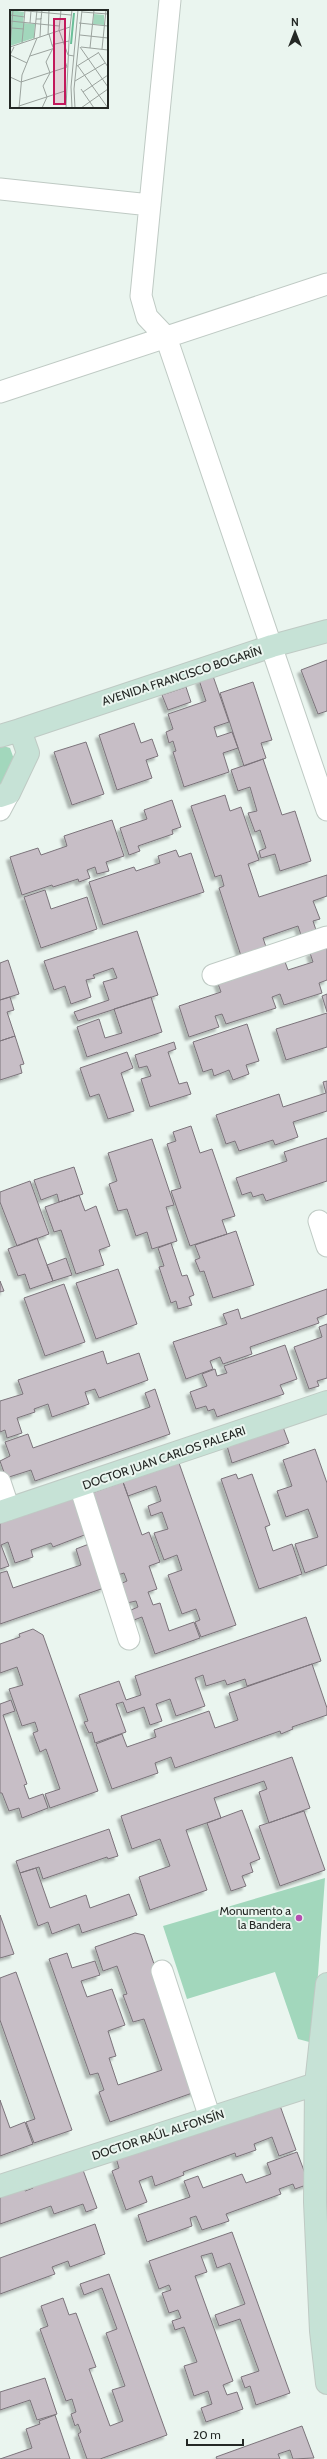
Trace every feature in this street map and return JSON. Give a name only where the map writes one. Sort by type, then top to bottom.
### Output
[{"type":"street","points":[[170,0],[141,296],[147,317],[166,337],[272,646],[327,631]]},
{"type":"street","points":[[0,189],[150,205]]},
{"type":"street","points":[[0,392],[327,284]]},
{"type":"street","name":"AVENIDA FRANCISCO BOGARÍN","points":[[10,733],[272,646],[327,810]]},
{"type":"street","points":[[3,800],[28,752],[10,733]]},
{"type":"street","points":[[213,974],[327,937]]},
{"type":"street","points":[[319,1221],[327,1246]]},
{"type":"street","name":"DOCTOR JUAN CARLOS PALEARI","points":[[5,1511],[327,1402]]},
{"type":"street","points":[[0,1482],[5,1511]]},
{"type":"street","points":[[80,1486],[129,1639]]},
{"type":"street","points":[[162,1971],[210,2118]]},
{"type":"street","points":[[327,1984],[316,2084],[315,2213],[321,2331],[327,2383]]},
{"type":"street","name":"DOCTOR RAÚL ALFONSÍN","points":[[0,2186],[316,2084]]},
{"type":"green space","points":[[0,745],[10,748],[15,762],[3,785],[0,786]]},
{"type":"green space","points":[[325,1878],[313,2043],[298,2039],[275,1972],[187,1999],[163,1926]]},
{"type":"building","points":[[327,660],[327,711],[318,714],[301,670]]},
{"type":"building","points":[[213,676],[229,722],[214,727],[217,737],[232,732],[238,748],[223,753],[229,772],[184,787],[173,752],[176,751],[173,741],[169,743],[166,732],[173,729],[168,714],[206,701],[199,680]]},
{"type":"building","points":[[253,682],[272,740],[261,743],[266,758],[244,766],[220,693]]},
{"type":"building","points":[[186,687],[191,702],[168,710],[162,695]]},
{"type":"building","points":[[134,723],[141,743],[152,739],[158,756],[146,760],[152,778],[117,790],[99,735]]},
{"type":"building","points":[[86,742],[104,794],[72,805],[54,752]]},
{"type":"building","points":[[263,759],[282,815],[295,811],[311,861],[280,871],[275,854],[261,858],[259,851],[266,848],[260,830],[255,832],[248,813],[257,811],[250,787],[238,791],[231,770]]},
{"type":"building","points":[[225,795],[230,811],[241,807],[259,860],[248,864],[259,897],[327,875],[327,896],[313,901],[320,919],[313,921],[317,933],[302,938],[298,926],[263,938],[267,950],[242,959],[219,888],[224,886],[221,875],[215,877],[191,806]]},
{"type":"building","points":[[172,800],[181,827],[172,830],[173,834],[138,846],[140,851],[129,855],[120,828],[147,819],[144,810]]},
{"type":"building","points":[[112,820],[124,856],[106,862],[109,871],[97,874],[95,867],[87,870],[90,878],[79,882],[78,879],[53,887],[52,885],[22,895],[10,857],[38,848],[41,855],[67,846],[64,836]]},
{"type":"building","points":[[176,850],[179,857],[191,853],[204,892],[103,925],[89,882],[134,867],[136,871],[160,863],[158,856]]},
{"type":"building","points":[[45,890],[51,909],[87,897],[97,929],[41,948],[24,897]]},
{"type":"building","points":[[137,931],[158,995],[78,1021],[74,1012],[109,1000],[103,982],[117,978],[113,968],[93,975],[95,978],[86,980],[91,997],[71,1004],[65,986],[54,990],[44,961]]},
{"type":"building","points":[[327,947],[327,980],[319,983],[322,993],[284,1005],[280,994],[272,997],[276,1008],[226,1024],[222,1014],[215,1016],[219,1027],[189,1037],[179,1006],[221,992],[217,981],[284,959],[288,970],[313,962],[310,953]]},
{"type":"building","points":[[8,960],[19,994],[0,1000],[0,963]]},
{"type":"building","points":[[327,994],[327,1012],[322,996]]},
{"type":"building","points":[[10,997],[14,1010],[7,1012],[15,1036],[0,1041],[0,1000]]},
{"type":"building","points":[[151,997],[162,1032],[87,1057],[77,1027],[99,1019],[105,1038],[122,1033],[114,1009]]},
{"type":"building","points":[[327,1013],[327,1047],[286,1060],[276,1029]]},
{"type":"building","points":[[247,1024],[259,1061],[246,1065],[249,1074],[233,1080],[229,1070],[214,1076],[212,1069],[203,1072],[193,1042]]},
{"type":"building","points":[[15,1036],[24,1064],[20,1065],[22,1073],[0,1080],[0,1041]]},
{"type":"building","points":[[174,1042],[176,1049],[168,1052],[179,1084],[187,1082],[191,1094],[150,1107],[141,1079],[151,1076],[147,1066],[139,1068],[135,1055]]},
{"type":"building","points":[[127,1052],[133,1068],[121,1073],[134,1111],[108,1119],[99,1094],[90,1097],[80,1068]]},
{"type":"building","points":[[327,1081],[327,1111],[293,1122],[298,1137],[275,1145],[273,1140],[239,1151],[235,1141],[226,1144],[216,1115],[279,1094],[283,1107],[326,1093],[323,1082]]},
{"type":"building","points":[[191,1126],[200,1153],[212,1149],[235,1216],[222,1220],[227,1234],[190,1246],[171,1191],[181,1188],[167,1144],[176,1141],[173,1132]]},
{"type":"building","points":[[327,1138],[327,1181],[266,1201],[263,1194],[253,1197],[251,1192],[242,1195],[236,1178],[287,1161],[284,1152]]},
{"type":"building","points":[[152,1139],[174,1205],[166,1207],[177,1241],[152,1249],[147,1232],[136,1236],[127,1209],[118,1211],[109,1184],[117,1181],[108,1153]]},
{"type":"building","points":[[74,1167],[83,1194],[59,1202],[57,1194],[41,1200],[34,1180]]},
{"type":"building","points":[[30,1181],[49,1234],[17,1246],[0,1202],[0,1192]]},
{"type":"building","points":[[79,1195],[85,1211],[96,1206],[110,1246],[99,1250],[104,1265],[76,1274],[61,1230],[54,1232],[45,1207]]},
{"type":"building","points":[[236,1231],[254,1285],[213,1298],[204,1271],[200,1272],[195,1260],[200,1258],[195,1245]]},
{"type":"building","points":[[37,1238],[53,1281],[30,1289],[25,1274],[18,1276],[8,1249]]},
{"type":"building","points":[[171,1243],[182,1276],[187,1275],[194,1295],[189,1297],[192,1305],[178,1309],[176,1301],[171,1303],[159,1267],[164,1266],[158,1248]]},
{"type":"building","points":[[66,1258],[72,1275],[53,1281],[47,1265]]},
{"type":"building","points":[[118,1269],[137,1324],[96,1339],[76,1283]]},
{"type":"building","points":[[0,1281],[4,1291],[0,1292]]},
{"type":"building","points":[[64,1284],[85,1342],[45,1356],[24,1298]]},
{"type":"building","points":[[327,1289],[327,1314],[317,1318],[319,1323],[250,1347],[252,1354],[223,1364],[220,1357],[210,1361],[213,1369],[186,1379],[173,1342],[227,1324],[223,1314],[238,1309],[241,1319]]},
{"type":"building","points":[[327,1324],[327,1378],[317,1381],[319,1386],[309,1389],[294,1347],[322,1337],[319,1327]]},
{"type":"building","points":[[285,1345],[297,1379],[280,1385],[284,1394],[217,1417],[214,1409],[208,1411],[206,1406],[196,1409],[190,1392],[207,1386],[202,1374],[215,1369],[217,1376],[227,1373],[224,1366]]},
{"type":"building","points":[[103,1351],[107,1364],[139,1353],[148,1380],[99,1398],[95,1389],[85,1392],[89,1404],[52,1417],[48,1404],[34,1409],[35,1412],[17,1418],[22,1433],[7,1438],[5,1430],[0,1432],[0,1401],[23,1394],[18,1380]]},
{"type":"building","points":[[155,1389],[170,1434],[35,1481],[31,1470],[6,1478],[0,1461],[10,1456],[5,1442],[28,1434],[33,1448],[150,1407],[145,1393]]},
{"type":"building","points":[[283,1427],[289,1443],[232,1463],[227,1446]]},
{"type":"building","points":[[315,1449],[327,1483],[327,1565],[305,1573],[295,1544],[318,1537],[308,1509],[286,1517],[277,1491],[292,1486],[283,1460]]},
{"type":"building","points":[[179,1463],[236,1625],[201,1637],[195,1622],[200,1620],[196,1609],[182,1614],[168,1575],[182,1570],[177,1555],[164,1560],[154,1533],[168,1529],[162,1512],[151,1516],[148,1506],[161,1501],[156,1486],[128,1496],[123,1482]]},
{"type":"building","points":[[236,1474],[238,1479],[252,1474],[270,1525],[265,1527],[273,1551],[292,1544],[302,1574],[259,1589],[221,1479]]},
{"type":"building","points":[[123,1482],[142,1535],[149,1532],[160,1562],[149,1566],[157,1589],[148,1592],[153,1605],[160,1603],[169,1631],[194,1622],[200,1638],[155,1654],[142,1617],[134,1620],[131,1610],[138,1607],[136,1601],[127,1603],[120,1584],[127,1581],[124,1573],[118,1575],[89,1494]]},
{"type":"building","points":[[74,1495],[87,1534],[53,1547],[51,1543],[31,1550],[33,1557],[15,1563],[8,1542],[1,1545],[9,1566],[0,1569],[0,1520]]},
{"type":"building","points":[[89,1544],[104,1588],[0,1624],[0,1573],[7,1571],[13,1588],[81,1565],[76,1549]]},
{"type":"building","points":[[306,1617],[321,1661],[247,1686],[245,1679],[227,1685],[225,1680],[206,1686],[203,1675],[195,1678],[205,1706],[176,1716],[170,1699],[156,1704],[162,1721],[150,1725],[144,1707],[127,1713],[123,1702],[116,1704],[126,1732],[95,1743],[92,1732],[89,1733],[84,1722],[88,1721],[79,1695],[119,1681],[126,1700],[141,1695],[135,1676]]},
{"type":"building","points":[[33,1629],[43,1635],[98,1791],[50,1808],[45,1794],[60,1789],[46,1749],[40,1752],[33,1733],[38,1731],[35,1722],[22,1726],[9,1689],[23,1685],[17,1667],[0,1673],[0,1644],[20,1637],[19,1634]]},
{"type":"building","points":[[312,1664],[327,1708],[327,1715],[292,1727],[293,1729],[281,1734],[280,1731],[175,1768],[171,1757],[155,1763],[158,1773],[112,1789],[96,1744],[122,1734],[127,1747],[156,1737],[154,1730],[209,1711],[215,1728],[238,1720],[229,1693]]},
{"type":"building","points":[[11,1700],[15,1711],[3,1715],[27,1784],[24,1785],[29,1799],[43,1794],[48,1808],[22,1818],[19,1808],[9,1811],[2,1793],[0,1793],[0,1704]]},
{"type":"building","points":[[292,1757],[310,1808],[269,1823],[259,1792],[267,1789],[264,1781],[214,1798],[221,1818],[186,1830],[207,1890],[150,1910],[139,1877],[170,1866],[160,1839],[132,1849],[121,1816]]},
{"type":"building","points":[[242,1810],[260,1859],[250,1863],[253,1872],[242,1876],[246,1886],[231,1891],[207,1823]]},
{"type":"building","points":[[304,1811],[325,1870],[280,1886],[259,1826]]},
{"type":"building","points":[[109,1829],[118,1856],[108,1859],[107,1857],[43,1879],[39,1867],[20,1873],[16,1861]]},
{"type":"building","points":[[36,1868],[50,1908],[86,1895],[90,1908],[129,1894],[137,1915],[82,1933],[79,1924],[52,1934],[48,1922],[38,1926],[20,1873]]},
{"type":"building","points":[[0,1915],[14,1954],[0,1958]]},
{"type":"building","points":[[135,1933],[144,1935],[198,2091],[110,2122],[99,2092],[104,2090],[98,2073],[90,2075],[49,1959],[67,1953],[72,1968],[95,1961],[100,1975],[81,1981],[87,1997],[112,1989],[125,2025],[108,2031],[116,2056],[109,2058],[118,2085],[162,2070],[144,2019],[133,2022],[123,1995],[127,1994],[117,1966],[103,1971],[95,1947]]},
{"type":"building","points":[[16,1972],[72,2130],[34,2143],[26,2122],[35,2119],[0,2020],[0,1978]]},
{"type":"building","points":[[0,2100],[10,2128],[25,2122],[33,2144],[0,2156]]},
{"type":"building","points":[[278,2100],[296,2150],[279,2156],[272,2137],[254,2144],[256,2150],[236,2157],[235,2153],[183,2172],[184,2175],[155,2186],[152,2176],[139,2181],[147,2202],[126,2210],[112,2171],[119,2168],[116,2158]]},
{"type":"building","points":[[297,2152],[309,2184],[295,2189],[293,2184],[279,2189],[281,2194],[226,2214],[229,2221],[202,2230],[196,2216],[190,2218],[192,2226],[147,2242],[138,2215],[190,2197],[184,2181],[198,2176],[203,2188],[242,2174],[246,2183],[271,2174],[267,2163]]},
{"type":"building","points":[[83,2170],[97,2208],[86,2212],[83,2204],[54,2214],[51,2206],[0,2224],[0,2190],[22,2183],[25,2191],[33,2188],[30,2180]]},
{"type":"building","points":[[95,2224],[105,2254],[70,2267],[68,2261],[52,2267],[55,2274],[0,2294],[0,2258]]},
{"type":"building","points":[[232,2232],[290,2393],[256,2405],[250,2386],[245,2388],[241,2377],[259,2371],[240,2319],[219,2326],[215,2315],[245,2304],[230,2263],[217,2268],[212,2253],[201,2256],[207,2272],[195,2276],[233,2381],[223,2385],[227,2395],[237,2392],[243,2409],[206,2422],[201,2408],[212,2404],[208,2391],[194,2396],[184,2366],[197,2362],[184,2327],[175,2330],[172,2321],[181,2318],[178,2310],[169,2313],[162,2293],[171,2290],[169,2285],[159,2289],[149,2261]]},
{"type":"building","points":[[109,2274],[167,2435],[100,2459],[87,2459],[78,2434],[81,2432],[78,2424],[75,2426],[71,2414],[76,2412],[72,2399],[66,2401],[40,2329],[48,2326],[41,2306],[63,2298],[69,2315],[76,2313],[96,2367],[89,2369],[110,2426],[123,2421],[112,2390],[125,2386],[106,2333],[117,2329],[102,2288],[84,2295],[80,2284]]},
{"type":"building","points":[[45,2378],[57,2414],[37,2420],[30,2400],[0,2410],[0,2392]]},
{"type":"building","points":[[55,2415],[70,2459],[0,2459],[32,2448],[26,2429],[40,2424],[39,2421]]},
{"type":"building","points":[[302,2426],[314,2458],[293,2459],[290,2450],[278,2454],[280,2459],[217,2459],[216,2457]]},
{"type":"place","name":"Monumento a la Bandera","points":[[299,1918]]}]
